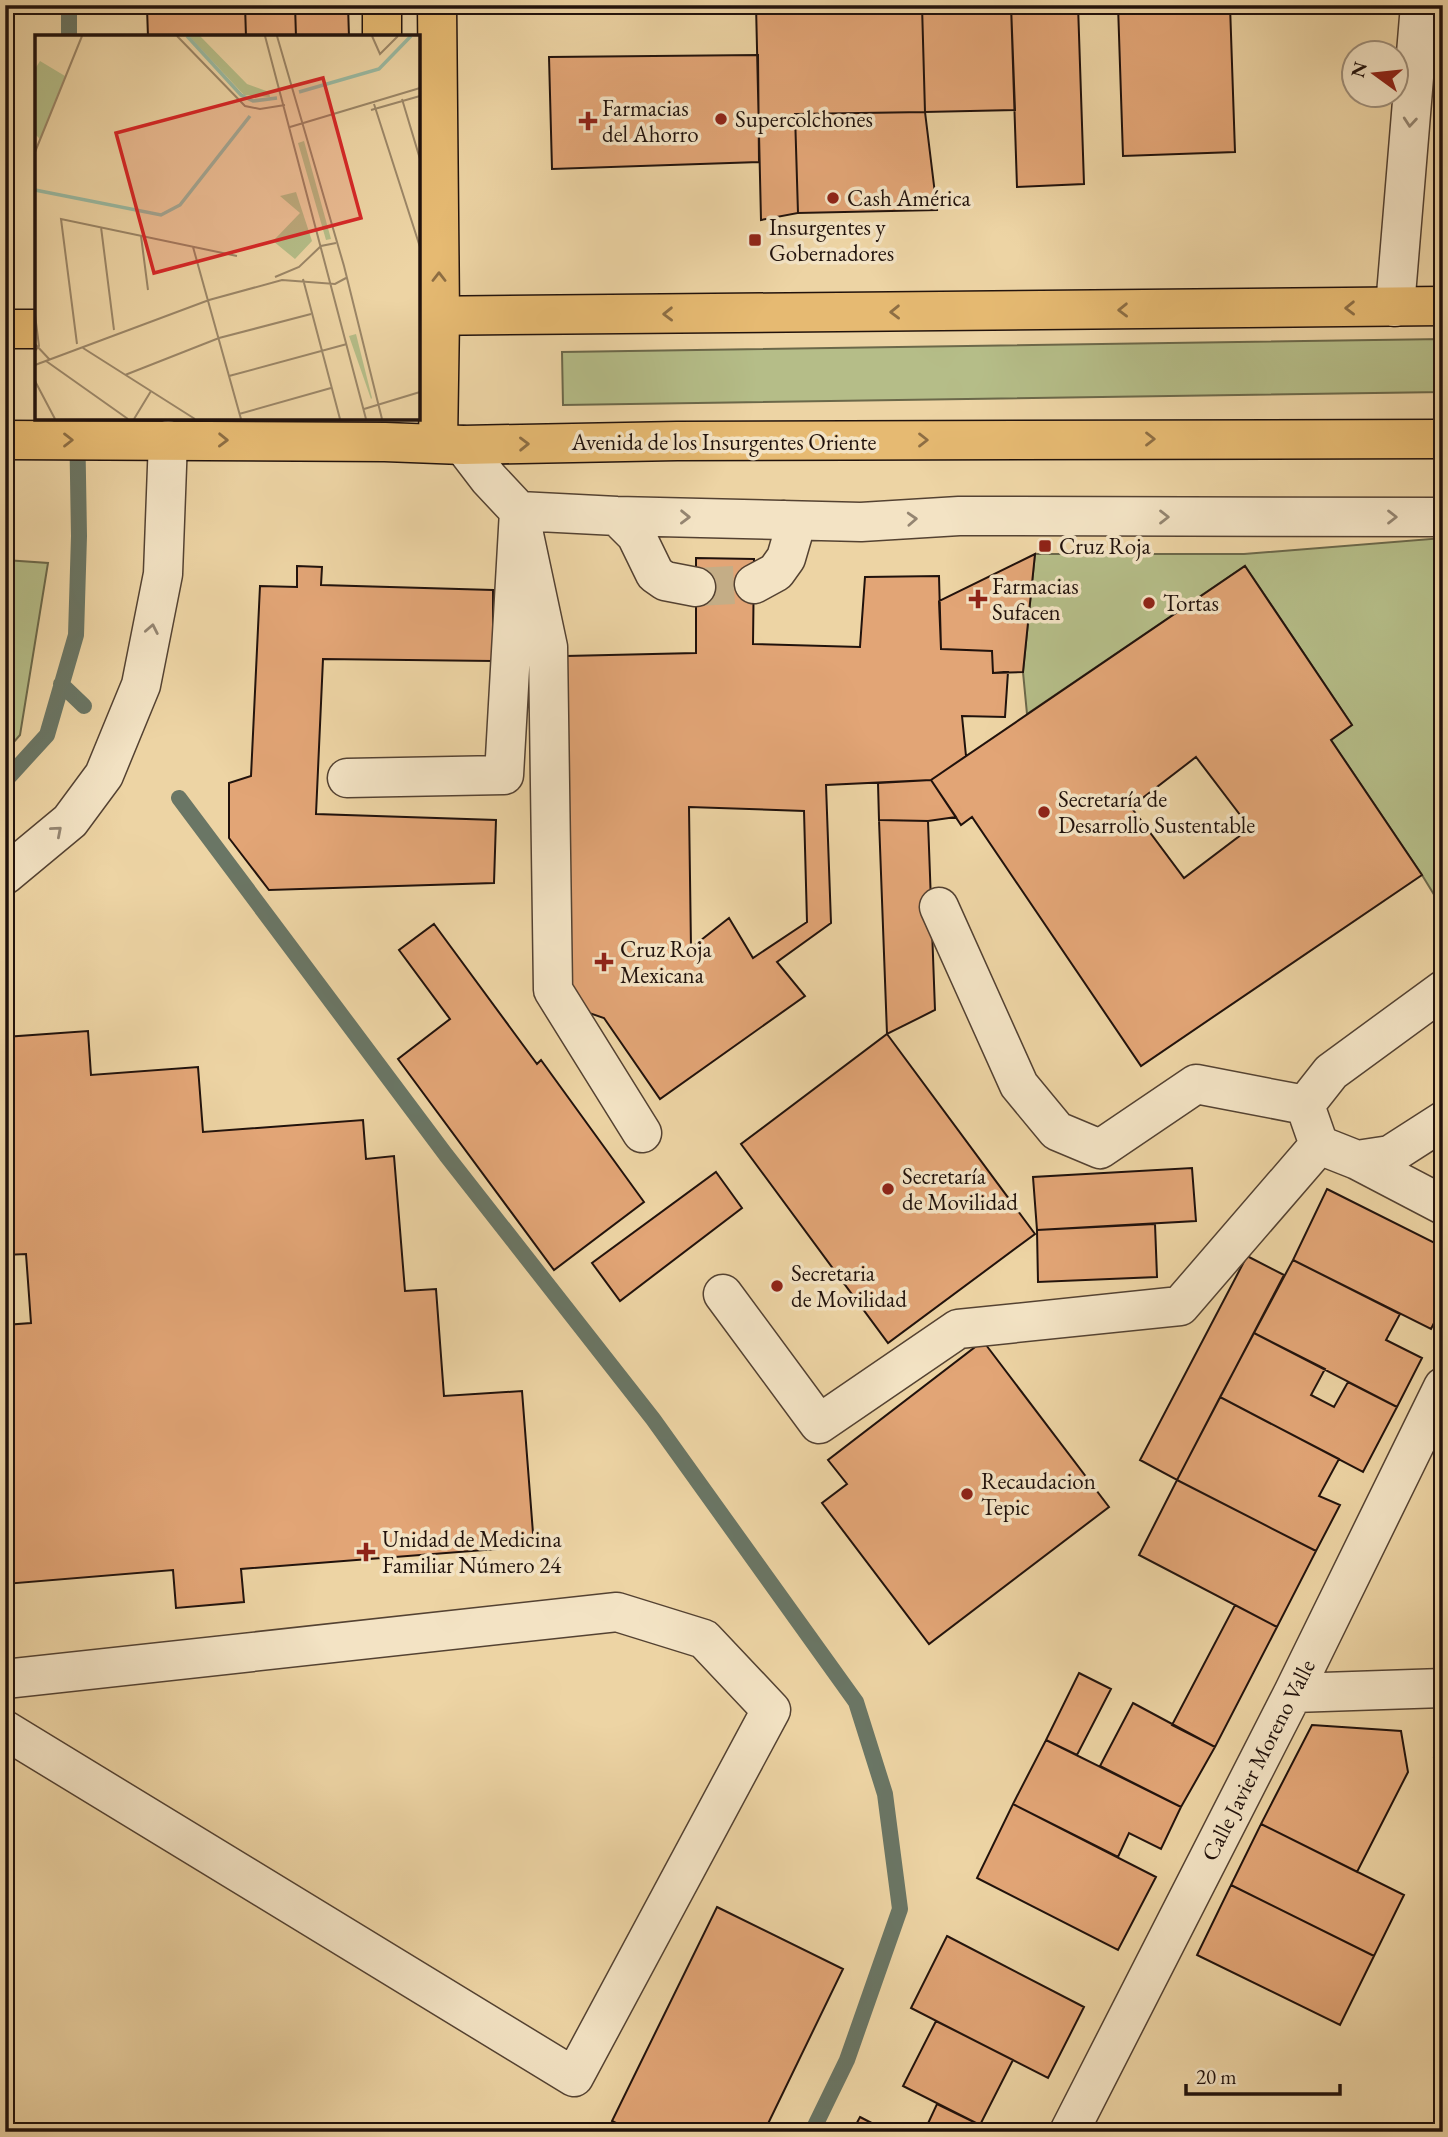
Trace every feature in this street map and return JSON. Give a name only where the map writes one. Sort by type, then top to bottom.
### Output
[{"type":"main road","points":[[382,5],[382,35]]},
{"type":"main road","points":[[437,5],[429,316],[450,444]]},
{"type":"main road","points":[[429,316],[1443,306]]},
{"type":"main road","points":[[5,329],[35,328]]},
{"type":"main road","name":"Avenida de los Insurgentes Oriente","points":[[5,440],[168,440],[385,430],[450,444],[1443,439]]},
{"type":"street","points":[[1395,307],[1420,5]]},
{"type":"street","points":[[5,875],[70,821],[104,775],[141,685],[163,574],[168,440]]},
{"type":"street","points":[[450,444],[519,511],[548,647],[553,990],[642,1133]]},
{"type":"street","points":[[519,511],[861,522],[959,516],[1443,517]]},
{"type":"street","points":[[347,778],[505,775],[519,511]]},
{"type":"street","points":[[617,516],[636,535],[655,574],[665,581],[696,587]]},
{"type":"street","points":[[754,584],[776,572],[786,558],[793,534],[784,520]]},
{"type":"street","points":[[939,907],[1019,1085],[1057,1131],[1100,1149],[1196,1084],[1305,1105]]},
{"type":"street","points":[[1305,1105],[1331,1072],[1443,990]]},
{"type":"street","points":[[1305,1105],[1319,1145],[1357,1160],[1443,1205]]},
{"type":"street","points":[[1357,1160],[1390,1155],[1443,1121]]},
{"type":"street","points":[[723,1294],[819,1424],[958,1329],[1180,1306],[1319,1145]]},
{"type":"street","name":"Calle Javier Moreno Valle","points":[[1069,2132],[1293,1693],[1443,1387]]},
{"type":"street","points":[[5,1679],[617,1612],[704,1639],[771,1710],[575,2077],[5,1730]]},
{"type":"street","points":[[1293,1693],[1443,1688]]},
{"type":"green space","points":[[1443,339],[1443,392],[563,405],[562,352]]},
{"type":"green space","points":[[1443,538],[1441,906],[1331,740],[1352,725],[1245,566],[1027,714],[1023,672],[1035,554],[1244,554]]},
{"type":"green space","points":[[5,560],[48,563],[20,735],[5,752]]},
{"type":"building","points":[[245,5],[246,35],[148,35],[147,8]]},
{"type":"building","points":[[245,5],[295,5],[296,35],[246,35]]},
{"type":"building","points":[[295,5],[348,5],[349,35],[296,35]]},
{"type":"building","points":[[756,5],[922,5],[925,112],[795,114],[798,213],[761,220]]},
{"type":"building","points":[[922,5],[1011,5],[1015,110],[925,112]]},
{"type":"building","points":[[1011,5],[1078,5],[1084,184],[1017,187]]},
{"type":"building","points":[[1118,5],[1230,5],[1235,152],[1123,156]]},
{"type":"building","points":[[758,55],[759,162],[552,169],[549,57]]},
{"type":"building","points":[[925,112],[937,210],[798,213],[795,114]]},
{"type":"building","points":[[1035,554],[1023,672],[993,673],[992,651],[941,649],[939,601]]},
{"type":"building","name":"Cruz Roja Mexicana","points":[[696,558],[754,559],[753,644],[860,647],[865,577],[939,576],[941,649],[992,651],[993,673],[1008,672],[1005,717],[962,716],[966,756],[931,780],[826,785],[831,923],[777,962],[805,996],[660,1099],[604,1018],[589,1013],[569,984],[566,656],[696,653]],"holes":[[[689,807],[804,811],[807,922],[753,958],[729,918],[691,948]]]},
{"type":"building","points":[[297,566],[322,567],[321,585],[493,590],[493,661],[323,659],[316,814],[496,820],[494,883],[269,890],[229,838],[229,783],[251,776],[260,586],[297,587]]},
{"type":"building","name":"Secretaría de Desarrollo Sustentable","points":[[1245,566],[1352,725],[1331,740],[1422,875],[1141,1066],[972,817],[961,825],[931,780]],"holes":[[[1196,757],[1250,828],[1184,878],[1131,807]]]},
{"type":"building","points":[[931,780],[956,817],[928,821],[879,820],[878,783]]},
{"type":"building","points":[[879,820],[928,821],[935,1010],[887,1034]]},
{"type":"building","points":[[434,924],[537,1064],[541,1060],[644,1202],[554,1270],[398,1059],[450,1019],[399,950]]},
{"type":"building","points":[[88,1031],[91,1075],[198,1067],[203,1132],[363,1120],[366,1159],[394,1156],[405,1291],[436,1289],[444,1396],[522,1391],[534,1546],[241,1569],[244,1602],[176,1608],[173,1570],[5,1584],[5,1325],[31,1323],[26,1254],[5,1255],[5,1037]]},
{"type":"building","name":"Secretaría de Movilidad","points":[[887,1034],[1035,1234],[888,1343],[741,1144]]},
{"type":"building","points":[[1192,1168],[1196,1221],[1037,1230],[1033,1177]]},
{"type":"building","points":[[716,1172],[742,1208],[620,1301],[592,1263]]},
{"type":"building","points":[[1327,1189],[1443,1247],[1443,1305],[1431,1329],[1293,1260]]},
{"type":"building","points":[[1155,1224],[1157,1277],[1038,1282],[1037,1230]]},
{"type":"building","points":[[1247,1256],[1284,1275],[1177,1480],[1140,1460]]},
{"type":"building","points":[[1293,1260],[1400,1314],[1386,1340],[1422,1358],[1397,1407],[1254,1333]]},
{"type":"building","points":[[1254,1333],[1325,1369],[1311,1395],[1334,1407],[1348,1382],[1397,1407],[1363,1472],[1220,1397]]},
{"type":"building","name":"Recaudacion Tepic","points":[[983,1341],[1109,1507],[929,1644],[822,1503],[847,1484],[828,1460]]},
{"type":"building","points":[[1220,1397],[1339,1459],[1319,1496],[1340,1505],[1316,1551],[1177,1480]]},
{"type":"building","points":[[1177,1480],[1316,1551],[1277,1627],[1139,1555]]},
{"type":"building","points":[[1235,1605],[1277,1627],[1215,1747],[1172,1725]]},
{"type":"building","points":[[1079,1673],[1111,1689],[1077,1755],[1046,1740]]},
{"type":"building","points":[[1133,1703],[1215,1747],[1181,1807],[1100,1766]]},
{"type":"building","points":[[1312,1725],[1401,1731],[1408,1772],[1357,1872],[1261,1824]]},
{"type":"building","points":[[1046,1740],[1181,1807],[1161,1849],[1129,1833],[1118,1857],[1013,1804]]},
{"type":"building","points":[[1443,1757],[1443,1849],[1434,1758]]},
{"type":"building","points":[[1013,1804],[1156,1877],[1118,1950],[977,1878]]},
{"type":"building","points":[[1261,1824],[1404,1895],[1374,1956],[1231,1885]]},
{"type":"building","points":[[1231,1885],[1374,1956],[1340,2025],[1197,1955]]},
{"type":"building","points":[[717,1907],[843,1969],[764,2132],[634,2132],[612,2121]]},
{"type":"building","points":[[947,1936],[1084,2007],[1048,2078],[911,2008]]},
{"type":"building","points":[[936,2021],[1013,2060],[980,2125],[903,2086]]},
{"type":"building","points":[[937,2104],[980,2125],[994,2132],[924,2132]]},
{"type":"building","points":[[860,2117],[889,2132],[852,2132]]},
{"type":"waterway","points":[[69,5],[69,35]]},
{"type":"waterway","points":[[5,781],[47,735],[76,635],[79,536],[77,420]]},
{"type":"waterway","points":[[61,684],[84,706]]},
{"type":"waterway","points":[[179,798],[446,1155],[653,1419],[856,1702],[885,1794],[900,1909],[847,2060],[812,2132]]},
{"type":"tunnel","points":[[696,587],[754,584]]},
{"type":"place","name":"Supercolchones","points":[[721,119]]},
{"type":"place","name":"Farmacias del Ahorro","points":[[588,121]]},
{"type":"place","name":"Cash América","points":[[833,198]]},
{"type":"place","name":"Insurgentes y Gobernadores","points":[[755,240]]},
{"type":"place","name":"Cruz Roja","points":[[1045,546]]},
{"type":"place","name":"Farmacias Sufacen","points":[[978,599]]},
{"type":"place","name":"Tortas","points":[[1149,603]]},
{"type":"place","name":"Secretaría de Desarrollo Sustentable","points":[[1044,812]]},
{"type":"place","name":"Cruz Roja Mexicana","points":[[604,962]]},
{"type":"place","name":"Secretaría de Movilidad","points":[[888,1189]]},
{"type":"place","name":"Secretaria de Movilidad","points":[[777,1286]]},
{"type":"place","name":"Recaudacion Tepic","points":[[967,1494]]},
{"type":"place","name":"Unidad de Medicina Familiar Número 24","points":[[366,1552]]}]
